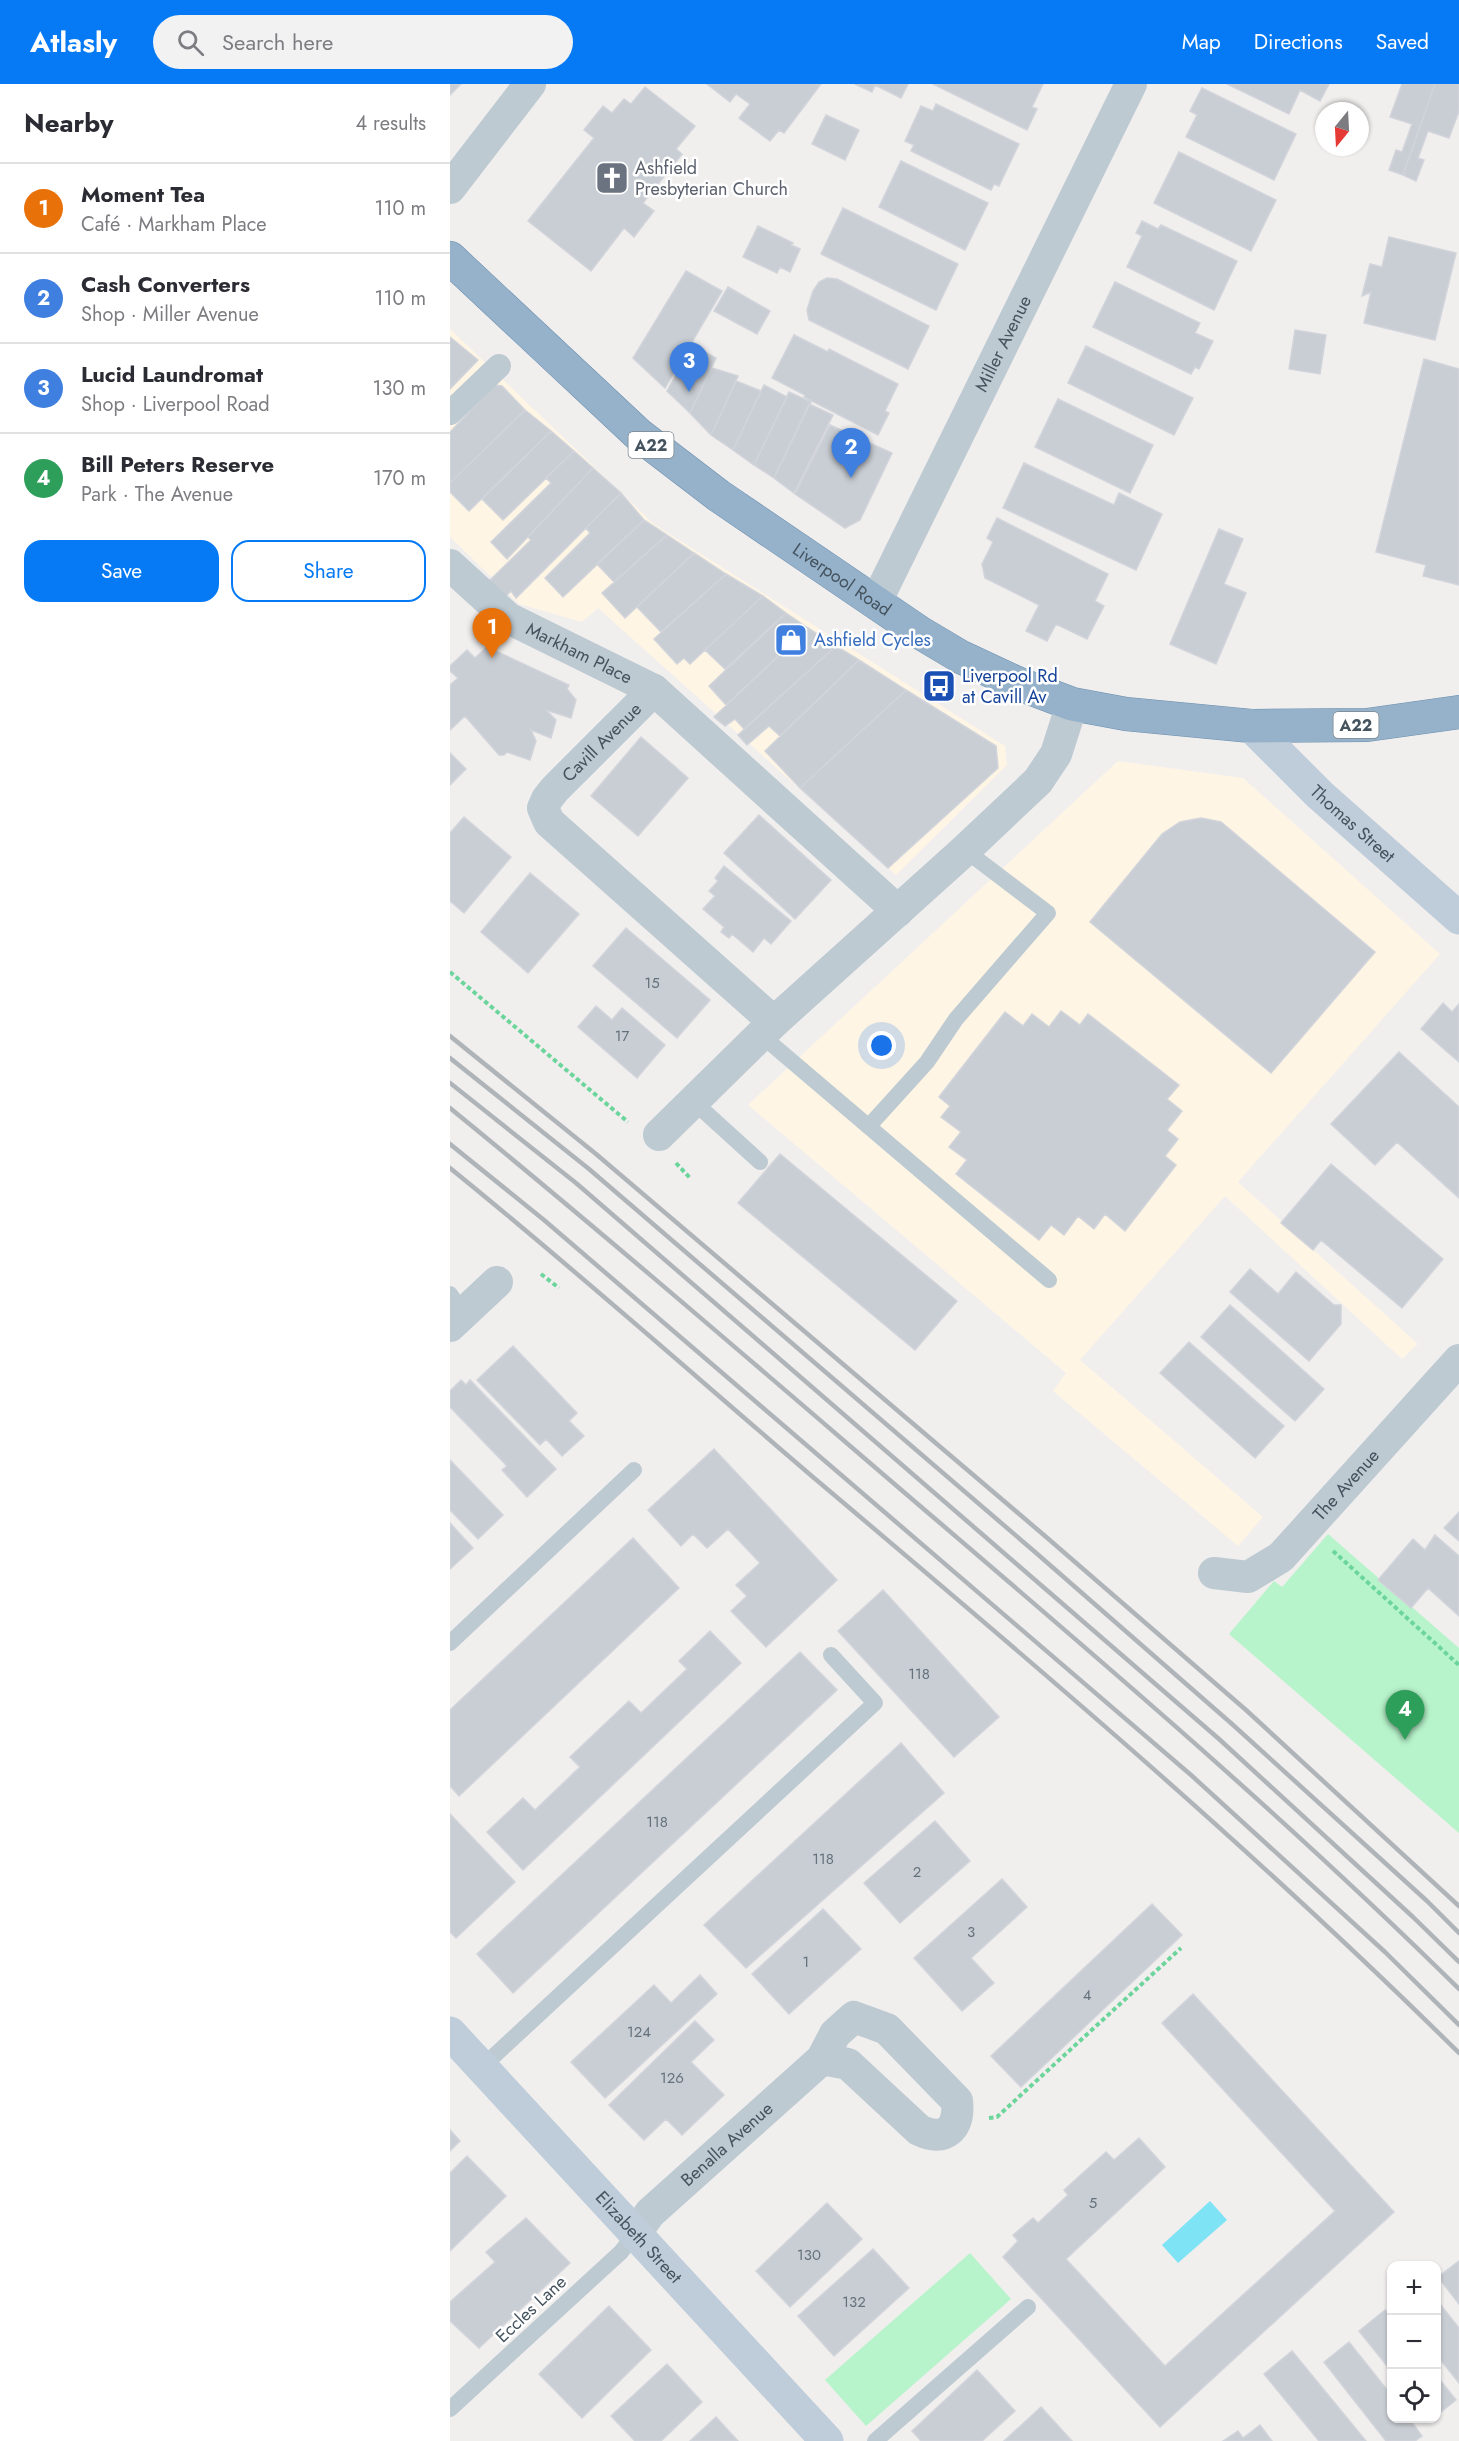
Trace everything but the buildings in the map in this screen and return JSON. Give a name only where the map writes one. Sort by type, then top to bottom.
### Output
[{"type":"highway","name":"Liverpool Road","points":[[450,258],[638,434],[719,496],[961,657],[1019,684],[1072,704],[1126,714],[1251,726],[1367,725],[1459,712]]},
{"type":"main road","name":"Thomas Street","points":[[1251,726],[1320,795],[1459,918]]},
{"type":"main road","name":"Elizabeth Street","points":[[450,2033],[828,2441]]},
{"type":"street","points":[[450,188],[530,84]]},
{"type":"street","name":"Miller Avenue","points":[[876,602],[1131,84]]},
{"type":"street","points":[[450,413],[499,366]]},
{"type":"street","name":"Markham Place","points":[[450,566],[508,618],[654,690]]},
{"type":"street","name":"Cavill Avenue","points":[[767,1029],[549,822],[543,808],[555,789],[654,690],[898,911]]},
{"type":"street","points":[[659,1135],[767,1029],[1038,781],[1056,754],[1072,704]]},
{"type":"street","points":[[454,1311],[497,1282]]},
{"type":"street","name":"The Avenue","points":[[1214,1573],[1248,1577],[1281,1557],[1459,1360]]},
{"type":"street","name":"Benalla Avenue","points":[[635,2234],[650,2213],[822,2059],[835,2034],[854,2017],[887,2029],[957,2101],[958,2114]]},
{"type":"street","points":[[822,2059],[848,2064],[919,2130],[930,2136],[946,2134],[952,2128],[958,2114]]},
{"type":"lane","points":[[869,1126],[927,1062],[956,1019],[1048,913],[965,850]]},
{"type":"lane","points":[[767,1029],[869,1126],[1049,1280]]},
{"type":"lane","points":[[694,1102],[760,1162]]},
{"type":"lane","points":[[450,1643],[634,1470]]},
{"type":"lane","points":[[482,2067],[875,1703],[831,1654]]},
{"type":"lane","name":"Eccles Lane","points":[[450,2409],[621,2252],[635,2234]]},
{"type":"lane","points":[[875,2441],[1028,2307]]},
{"type":"path","points":[[450,972],[635,1128],[659,1135]]},
{"type":"path","points":[[676,1163],[690,1178]]},
{"type":"path","points":[[541,1274],[559,1288]]},
{"type":"path","points":[[1307,1528],[1459,1665]]},
{"type":"path","points":[[958,2114],[984,2119],[997,2117],[1181,1948]]},
{"type":"shaded area","points":[[450,329],[655,525],[1005,746],[1007,765],[896,875],[598,608],[582,622],[519,604],[450,537]]},
{"type":"shaded area","points":[[1118,761],[1243,778],[1440,954],[1238,1182],[1418,1344],[1402,1359],[1225,1196],[1080,1360],[1263,1517],[1238,1546],[1053,1391],[1066,1373],[748,1105]]},
{"type":"green space","points":[[1328,1534],[1459,1648],[1459,1833],[1229,1634],[1274,1581],[1282,1587]]},
{"type":"green space","points":[[970,2253],[1011,2299],[866,2426],[825,2380]]},
{"type":"water","points":[[1210,2201],[1227,2220],[1178,2263],[1162,2245]]},
{"type":"railway","points":[[450,1036],[596,1154],[1045,1536],[1246,1710],[1459,1906]]},
{"type":"railway","points":[[450,1058],[589,1169],[1035,1552],[1232,1724],[1427,1901],[1459,1933]]},
{"type":"railway","points":[[450,1083],[576,1183],[1219,1739],[1459,1962]]},
{"type":"railway","points":[[450,1108],[693,1311],[1134,1690],[1266,1807],[1396,1927],[1459,1989]]},
{"type":"railway","points":[[450,1144],[544,1220],[1191,1775],[1385,1952],[1459,2025]]},
{"type":"railway","points":[[450,1168],[590,1285],[1145,1762],[1304,1905],[1459,2053]]},
{"type":"place","name":"Ashfield Presbyterian Church","points":[[612,178]]},
{"type":"place","name":"Lucid Laundromat","points":[[689,392]]},
{"type":"place","name":"Cash Converters","points":[[851,478]]},
{"type":"place","name":"Ashfield Cycles","points":[[791,640]]},
{"type":"place","name":"Moment Tea","points":[[492,658]]},
{"type":"place","name":"Liverpool Rd at Cavill Av","points":[[939,686]]},
{"type":"place","name":"Bill Peters Reserve","points":[[1405,1740]]}]
